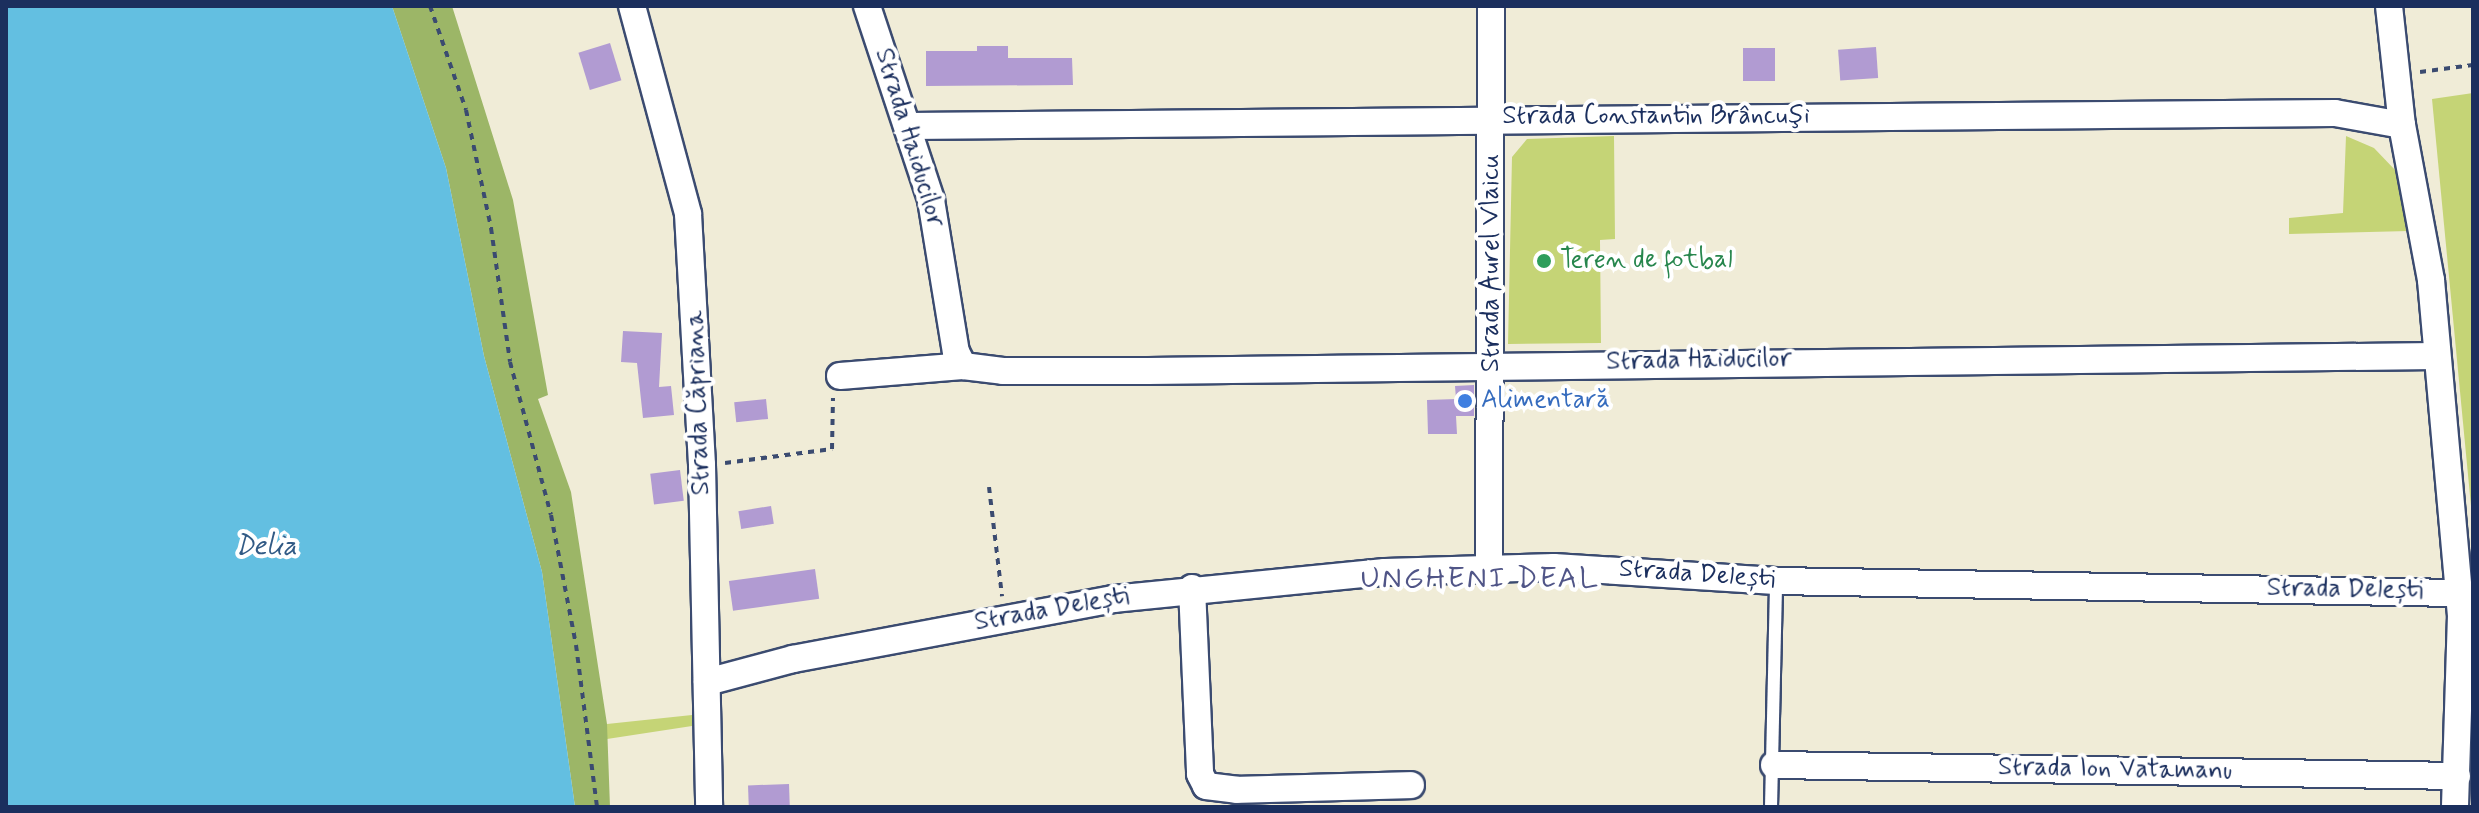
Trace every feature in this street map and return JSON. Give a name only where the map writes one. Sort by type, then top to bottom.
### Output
[{"type":"street","name":"Strada Căpriana","points":[[632,6],[688,214],[702,465],[709,807]]},
{"type":"street","name":"Strada Haiducilor","points":[[867,6],[909,126],[938,229],[956,352],[963,366]]},
{"type":"street","name":"Strada Aurel Vlaicu","points":[[1489,567],[1493,365],[1491,6]]},
{"type":"street","points":[[2389,6],[2402,125],[2431,280],[2458,593],[2462,655],[2455,807]]},
{"type":"street","name":"Strada Constantin Brâncuşi","points":[[909,126],[1492,117],[2335,113],[2402,125]]},
{"type":"street","name":"Strada Haiducilor","points":[[840,376],[963,366],[1003,371],[1148,371],[2436,356]]},
{"type":"street","name":"Strada Delești","points":[[707,682],[793,659],[1005,618],[1192,588],[1489,567],[1613,569],[1776,581],[2458,593]]},
{"type":"street","points":[[1192,588],[1200,774],[1206,786],[1237,790],[1411,785]]},
{"type":"street","name":"Strada Ion Vatamanu","points":[[1774,765],[2457,776]]},
{"type":"lane","points":[[1771,807],[1776,581]]},
{"type":"path","points":[[430,6],[466,110],[491,228],[510,362],[551,515],[576,645],[597,807]]},
{"type":"path","points":[[2396,75],[2473,65]]},
{"type":"path","points":[[702,465],[832,449],[833,388],[840,376]]},
{"type":"path","points":[[989,487],[1005,618]]},
{"type":"green space","points":[[392,6],[452,6],[513,200],[548,395],[538,399],[571,492],[607,724],[610,807],[575,807],[542,572],[484,356],[446,168]]},
{"type":"green space","points":[[2473,93],[2473,527],[2432,99]]},
{"type":"green space","points":[[1614,136],[1615,239],[1600,240],[1601,343],[1508,344],[1512,157],[1527,139]]},
{"type":"green space","points":[[2346,136],[2374,148],[2396,171],[2409,231],[2289,234],[2289,218],[2343,213]]},
{"type":"green space","points":[[692,715],[692,726],[607,739],[607,724]]},
{"type":"water","name":"Delia","points":[[6,6],[392,6],[446,168],[484,356],[542,572],[575,807],[6,807]]},
{"type":"building","points":[[610,43],[621,80],[590,90],[578,53]]},
{"type":"building","points":[[977,46],[1008,46],[1008,58],[1072,58],[1073,85],[926,86],[926,51],[977,51]]},
{"type":"building","points":[[1876,47],[1878,78],[1840,81],[1838,50]]},
{"type":"building","points":[[1743,48],[1775,48],[1775,81],[1743,81]]},
{"type":"building","points":[[623,331],[662,333],[659,387],[671,386],[674,415],[643,418],[637,363],[621,362]]},
{"type":"building","points":[[1474,385],[1474,416],[1456,416],[1457,434],[1428,434],[1427,400],[1456,399],[1455,386]]},
{"type":"building","points":[[766,399],[768,419],[736,422],[734,402]]},
{"type":"building","points":[[680,470],[684,501],[654,504],[650,474]]},
{"type":"building","points":[[771,506],[774,524],[741,529],[738,511]]},
{"type":"building","points":[[815,569],[819,599],[733,611],[729,581]]},
{"type":"building","points":[[789,784],[790,807],[749,807],[748,785]]},
{"type":"place","name":"Teren de fotbal","points":[[1544,261]]},
{"type":"place","name":"Alimentară","points":[[1465,401]]},
{"type":"district","name":"UNGHENI DEAL","points":[[1480,579]]}]
